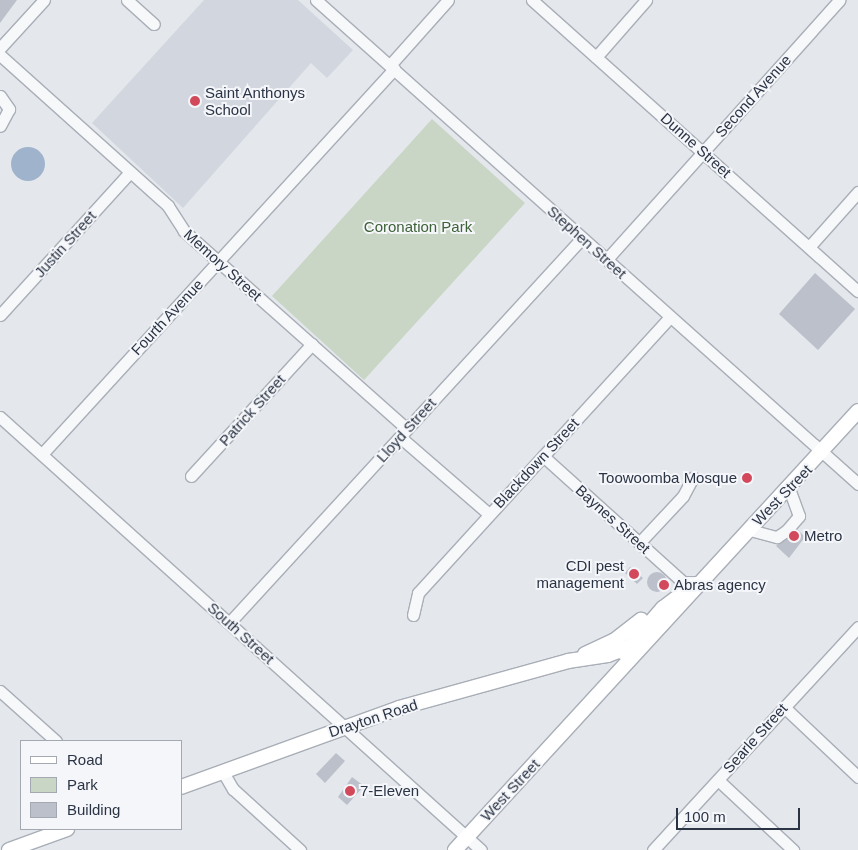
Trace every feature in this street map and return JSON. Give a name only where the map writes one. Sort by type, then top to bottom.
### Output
[{"type":"main road","name":"West Street","points":[[682,599],[789,489],[858,411]]},
{"type":"main road","points":[[568,661],[615,640],[663,608],[682,599]]},
{"type":"main road","points":[[568,661],[626,650],[643,642],[682,599]]},
{"type":"main road","points":[[585,708],[682,599]]},
{"type":"main road","points":[[585,708],[626,650],[663,608]]},
{"type":"main road","name":"Drayton Road","points":[[182,787],[346,726],[568,661]]},
{"type":"main road","name":"West Street","points":[[455,850],[585,708]]},
{"type":"main road","points":[[10,850],[65,830]]},
{"type":"street","points":[[0,48],[44,0]]},
{"type":"street","points":[[127,0],[154,24]]},
{"type":"street","name":"Stephen Street","points":[[316,0],[858,484]]},
{"type":"street","name":"Fourth Avenue","points":[[42,454],[218,262],[392,67],[448,0]]},
{"type":"street","name":"Dunne Street","points":[[532,0],[858,291]]},
{"type":"street","points":[[596,57],[646,0]]},
{"type":"street","name":"Second Avenue","points":[[607,259],[839,0]]},
{"type":"street","name":"Memory Street","points":[[0,55],[130,172],[218,262],[312,344],[489,514]]},
{"type":"street","points":[[0,99],[9,109],[0,126]]},
{"type":"street","name":"Justin Street","points":[[0,315],[130,172]]},
{"type":"street","points":[[809,247],[858,192]]},
{"type":"street","name":"Lloyd Street","points":[[229,623],[582,238]]},
{"type":"street","name":"Blackdown Street","points":[[413,615],[418,593],[670,317]]},
{"type":"street","name":"Patrick Street","points":[[192,476],[312,344]]},
{"type":"street","name":"South Street","points":[[0,417],[346,726],[481,850]]},
{"type":"street","name":"Baynes Street","points":[[543,456],[683,582]]},
{"type":"street","points":[[640,542],[683,496],[693,477]]},
{"type":"street","points":[[750,530],[777,537],[786,530],[799,516],[789,489]]},
{"type":"street","points":[[682,599],[683,582],[701,580]]},
{"type":"street","name":"Searle Street","points":[[653,850],[858,628]]},
{"type":"street","points":[[0,691],[55,740]]},
{"type":"street","points":[[784,707],[858,777]]},
{"type":"street","points":[[223,772],[233,789],[300,850]]},
{"type":"street","points":[[718,780],[793,850]]},
{"type":"shaded area","name":"Saint Anthonys School","points":[[204,0],[298,0],[353,50],[327,78],[311,63],[183,208],[92,123]]},
{"type":"green space","name":"Coronation Park","points":[[432,119],[525,203],[364,380],[272,296]]},
{"type":"water","points":[[28,147],[40,152],[45,164],[40,176],[28,181],[16,176],[11,164],[16,152]]},
{"type":"building","points":[[0,0],[17,0],[0,23]]},
{"type":"building","points":[[815,273],[855,309],[818,350],[779,314]]},
{"type":"building","points":[[797,529],[805,537],[789,558],[776,546]]},
{"type":"building","points":[[630,567],[643,578],[637,584],[625,573]]},
{"type":"building","points":[[657,572],[664,575],[667,582],[664,589],[657,592],[650,589],[647,582],[650,575]]},
{"type":"building","points":[[336,753],[345,761],[325,783],[316,774]]},
{"type":"building","name":"7-Eleven","points":[[352,777],[364,786],[347,805],[338,797]]},
{"type":"place","name":"Saint Anthonys School","points":[[195,101]]},
{"type":"place","name":"Toowoomba Mosque","points":[[747,478]]},
{"type":"place","name":"Metro","points":[[794,536]]},
{"type":"place","name":"CDI pest management","points":[[634,574]]},
{"type":"place","name":"Abras agency","points":[[664,585]]},
{"type":"place","name":"7-Eleven","points":[[350,791]]}]
